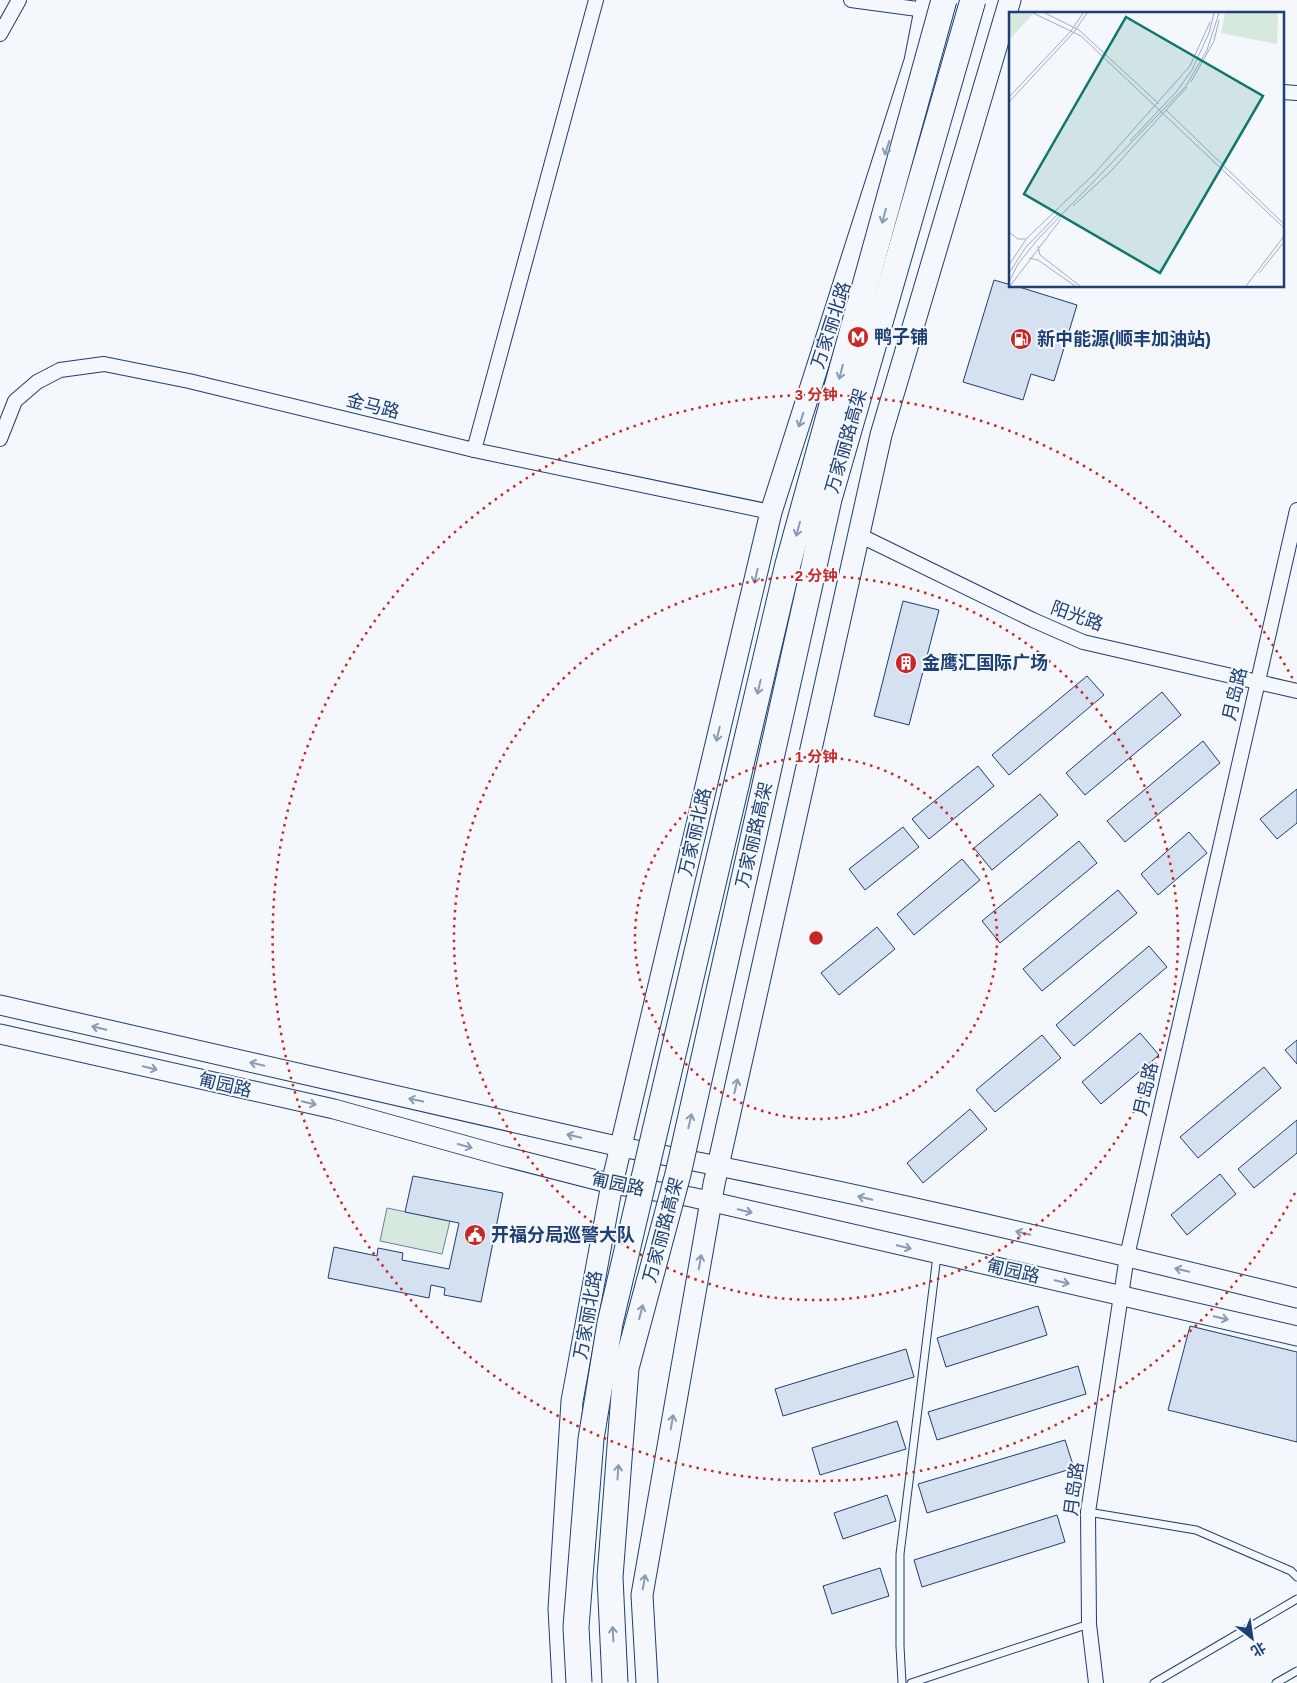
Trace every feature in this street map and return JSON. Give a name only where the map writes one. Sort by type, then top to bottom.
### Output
[{"type":"highway","name":"万家丽路高架","points":[[615,1683],[610,1577],[626,1368],[678,1174],[829,499],[973,0]]},
{"type":"highway","name":"万家丽路高架","points":[[579,1683],[576,1627],[591,1439],[610,1323],[788,564],[932,3]]},
{"type":"main road","points":[[647,1683],[642,1595],[718,1165],[881,435],[1007,27],[1010,0]]},
{"type":"main road","name":"万家丽北路","points":[[563,1683],[559,1608],[572,1401],[612,1184],[771,512],[916,60],[932,3]]},
{"type":"main road","name":"匍园路","points":[[0,1005],[622,1147],[718,1165],[1127,1256],[1297,1298]]},
{"type":"main road","name":"匍园路","points":[[0,1034],[334,1109],[612,1184],[690,1197],[1297,1336]]},
{"type":"street","points":[[0,34],[18,0]]},
{"type":"street","points":[[474,450],[596,0]]},
{"type":"street","points":[[851,0],[932,3]]},
{"type":"street","points":[[1284,92],[1297,93]]},
{"type":"street","name":"金马路","points":[[0,439],[15,401],[37,382],[60,370],[104,364],[189,381],[474,450],[771,512]]},
{"type":"street","name":"月岛路","points":[[1096,1683],[1089,1624],[1088,1512],[1127,1256],[1297,510]]},
{"type":"street","name":"阳光路","points":[[859,535],[1033,620],[1084,642],[1297,691]]},
{"type":"lane","points":[[902,1683],[900,1554],[937,1254]]},
{"type":"lane","points":[[1088,1512],[1196,1530],[1291,1571],[1297,1577]]},
{"type":"lane","points":[[1154,1683],[1297,1599]]},
{"type":"lane","points":[[911,1683],[1089,1624]]},
{"type":"lane","points":[[1276,1683],[1297,1670]]},
{"type":"shaded area","points":[[387,1208],[450,1221],[442,1254],[380,1241]]},
{"type":"building","name":"新中能源(顺丰加油站)","points":[[994,280],[1009,284],[1009,288],[1022,288],[1077,305],[1054,381],[1031,374],[1023,400],[963,382]]},
{"type":"building","name":"金鹰汇国际广场","points":[[903,601],[939,610],[909,725],[874,716]]},
{"type":"building","points":[[1087,676],[1104,695],[1009,775],[992,755]]},
{"type":"building","points":[[1162,692],[1181,715],[1085,795],[1066,773]]},
{"type":"building","points":[[1203,741],[1220,763],[1125,842],[1107,821]]},
{"type":"building","points":[[978,766],[994,786],[929,839],[912,819]]},
{"type":"building","points":[[1297,789],[1297,823],[1277,839],[1260,819]]},
{"type":"building","points":[[1040,794],[1058,815],[992,870],[974,848]]},
{"type":"building","points":[[903,827],[919,847],[865,890],[849,869]]},
{"type":"building","points":[[1189,832],[1207,853],[1158,895],[1141,874]]},
{"type":"building","points":[[1079,841],[1097,863],[1000,943],[982,921]]},
{"type":"building","points":[[962,859],[980,880],[914,935],[897,914]]},
{"type":"building","points":[[1118,890],[1137,913],[1042,991],[1023,969]]},
{"type":"building","points":[[877,927],[895,949],[839,995],[821,973]]},
{"type":"building","points":[[1149,946],[1167,967],[1074,1046],[1056,1025]]},
{"type":"building","points":[[1140,1033],[1159,1055],[1101,1104],[1082,1082]]},
{"type":"building","points":[[1042,1035],[1061,1058],[995,1112],[976,1090]]},
{"type":"building","points":[[1297,1040],[1297,1064],[1285,1050]]},
{"type":"building","points":[[1264,1067],[1281,1088],[1198,1158],[1180,1137]]},
{"type":"building","points":[[970,1109],[987,1129],[923,1183],[907,1163]]},
{"type":"building","points":[[1297,1120],[1297,1153],[1254,1188],[1238,1169]]},
{"type":"building","points":[[1220,1174],[1236,1194],[1187,1235],[1171,1215]]},
{"type":"building","name":"开福分局巡警大队","points":[[413,1176],[503,1193],[481,1302],[444,1295],[445,1288],[431,1285],[429,1298],[328,1278],[334,1247],[377,1256],[378,1248],[403,1253],[402,1260],[449,1269],[459,1223],[405,1212]]},
{"type":"building","points":[[1038,1306],[1047,1335],[946,1367],[937,1338]]},
{"type":"building","points":[[1190,1326],[1297,1352],[1297,1442],[1168,1410]]},
{"type":"building","points":[[906,1349],[914,1377],[783,1416],[775,1389]]},
{"type":"building","points":[[1078,1366],[1086,1394],[937,1440],[928,1412]]},
{"type":"building","points":[[897,1421],[906,1449],[820,1475],[812,1448]]},
{"type":"building","points":[[1065,1440],[1074,1468],[927,1513],[918,1484]]},
{"type":"building","points":[[887,1495],[896,1521],[843,1539],[834,1513]]},
{"type":"building","points":[[1057,1515],[1065,1542],[922,1587],[914,1560]]},
{"type":"building","points":[[880,1568],[889,1596],[832,1614],[823,1586]]},
{"type":"place","name":"鸭子铺","points":[[858,337]]},
{"type":"place","name":"新中能源(顺丰加油站)","points":[[1021,339]]},
{"type":"place","name":"金鹰汇国际广场","points":[[906,663]]},
{"type":"place","name":"开福分局巡警大队","points":[[475,1235]]}]
